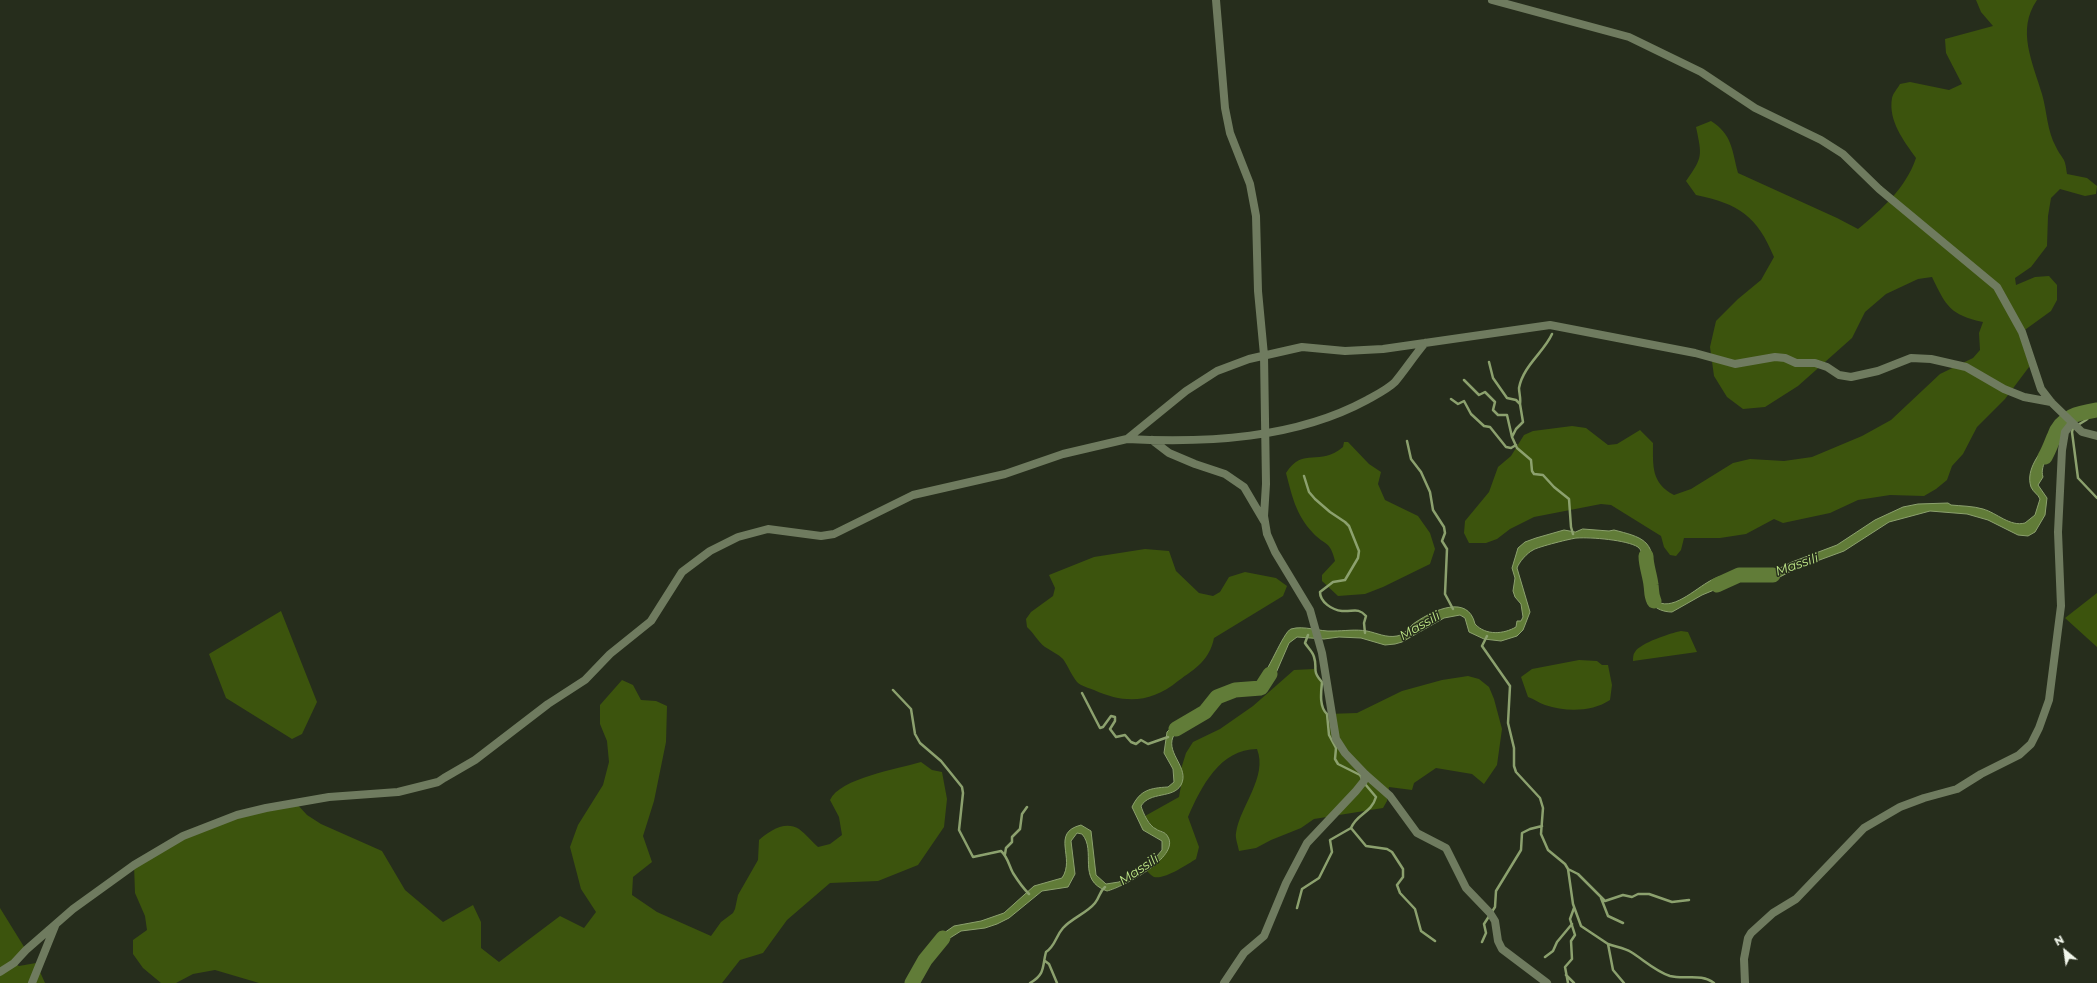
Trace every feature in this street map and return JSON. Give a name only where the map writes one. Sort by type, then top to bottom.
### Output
[{"type":"street","points":[[1216,0],[1225,108],[1230,132],[1250,184],[1256,216],[1258,291],[1264,355],[1266,534],[1275,552],[1310,610],[1326,672],[1336,739],[1345,752],[1365,774],[1390,796],[1417,834],[1446,848],[1466,888],[1490,913],[1495,921],[1498,941],[1502,949],[1547,983]]},
{"type":"street","points":[[1492,0],[1629,37],[1701,72],[1755,108],[1821,140],[1843,154],[1885,194],[1997,287],[2022,332],[2041,389],[2051,402],[2082,432],[2097,436]]},
{"type":"street","points":[[1127,439],[1186,391],[1218,371],[1264,355],[1302,347],[1344,351],[1383,350],[1550,325],[1695,353],[1736,364],[1775,357],[1785,358],[1796,363],[1815,363],[1827,367],[1839,375],[1851,377],[1878,371],[1911,358],[1931,359],[1966,367],[2004,389],[2024,397],[2051,402]]},
{"type":"street","points":[[0,972],[14,963],[55,924],[134,865],[183,836],[237,815],[266,808],[329,797],[398,792],[438,782],[475,760],[548,704],[585,680],[610,654],[651,621],[682,572],[710,551],[738,537],[768,530],[821,536],[834,534],[913,495],[1006,474],[1063,454],[1127,439],[1220,439],[1265,433],[1309,424],[1350,409],[1377,394],[1394,382],[1424,344]]},
{"type":"street","points":[[1745,983],[1744,960],[1748,938],[1751,933],[1773,913],[1796,899],[1864,828],[1900,807],[1924,798],[1957,790],[1981,774],[2019,755],[2031,744],[2039,728],[2049,700],[2061,606],[2058,532],[2062,450],[2065,432],[2072,423]]},
{"type":"street","points":[[1152,440],[1169,453],[1225,474],[1244,487],[1265,524]]},
{"type":"street","points":[[1224,983],[1244,953],[1264,936],[1286,883],[1307,843],[1356,791],[1364,781],[1365,774]]},
{"type":"street","points":[[32,983],[55,924]]},
{"type":"shaded area","points":[[1976,0],[2037,0],[2031,11],[2028,23],[2028,47],[2044,101],[2053,141],[2064,161],[2067,174],[2087,178],[2097,186],[2096,194],[2085,196],[2060,189],[2051,198],[2048,216],[2047,246],[2031,267],[2015,278],[2016,285],[2035,277],[2049,276],[2057,285],[2057,300],[2051,311],[2022,332],[2032,363],[2005,399],[1977,427],[1963,454],[1952,466],[1947,480],[1924,496],[1890,495],[1858,500],[1830,513],[1783,523],[1774,519],[1746,534],[1720,538],[1684,538],[1681,550],[1676,556],[1670,555],[1664,547],[1661,536],[1611,505],[1601,504],[1534,517],[1510,529],[1497,539],[1486,543],[1469,543],[1464,533],[1465,521],[1489,492],[1498,467],[1511,456],[1524,435],[1533,431],[1572,426],[1586,428],[1608,445],[1617,444],[1640,430],[1653,443],[1653,459],[1657,479],[1666,490],[1674,495],[1691,489],[1733,463],[1750,459],[1784,461],[1812,457],[1862,436],[1891,420],[1940,374],[1973,358],[1980,350],[1979,333],[1983,322],[1963,316],[1950,308],[1941,295],[1932,277],[1918,279],[1886,294],[1865,312],[1852,338],[1798,386],[1765,407],[1743,409],[1727,397],[1714,376],[1710,347],[1716,321],[1738,299],[1761,280],[1774,257],[1761,231],[1745,214],[1724,203],[1696,195],[1686,181],[1696,167],[1700,156],[1696,127],[1711,121],[1723,131],[1727,137],[1738,173],[1858,229],[1892,198],[1912,169],[1916,158],[1902,138],[1892,115],[1891,106],[1893,94],[1900,84],[1910,82],[1949,90],[1962,84],[1946,53],[1945,39],[1993,26],[1981,12]]},
{"type":"shaded area","points":[[1344,442],[1348,442],[1369,464],[1381,472],[1378,484],[1385,500],[1418,516],[1430,533],[1435,549],[1430,564],[1383,587],[1365,594],[1338,596],[1322,581],[1322,575],[1335,561],[1333,554],[1329,546],[1313,533],[1302,519],[1293,497],[1286,473],[1292,465],[1299,460],[1327,456],[1335,453],[1343,447]]},
{"type":"shaded area","points":[[1145,549],[1169,551],[1176,571],[1199,593],[1213,596],[1220,592],[1229,577],[1245,572],[1276,578],[1287,586],[1283,596],[1214,638],[1209,653],[1201,663],[1168,688],[1158,694],[1138,699],[1116,698],[1085,687],[1077,682],[1063,659],[1045,647],[1027,627],[1026,619],[1031,612],[1053,596],[1055,588],[1049,575],[1094,557]]},
{"type":"shaded area","points":[[2097,593],[2097,647],[2065,618]]},
{"type":"shaded area","points":[[281,611],[317,702],[302,734],[292,739],[226,698],[209,654]]},
{"type":"shaded area","points":[[1681,631],[1688,632],[1697,652],[1633,661],[1634,653],[1643,645],[1663,636]]},
{"type":"shaded area","points":[[1579,660],[1597,661],[1602,665],[1608,665],[1612,685],[1610,700],[1587,709],[1570,710],[1545,705],[1528,697],[1521,677],[1532,669]]},
{"type":"shaded area","points":[[1314,669],[1316,676],[1322,682],[1322,703],[1324,711],[1327,714],[1357,713],[1402,691],[1442,680],[1468,676],[1479,679],[1489,687],[1494,699],[1502,729],[1497,765],[1484,784],[1472,774],[1436,768],[1414,783],[1412,790],[1389,787],[1387,801],[1383,808],[1314,819],[1301,828],[1271,840],[1256,848],[1239,851],[1236,835],[1259,770],[1257,749],[1244,751],[1232,755],[1214,772],[1199,794],[1188,817],[1199,847],[1196,859],[1170,874],[1158,877],[1152,876],[1147,871],[1166,853],[1164,832],[1154,829],[1145,816],[1179,797],[1183,774],[1181,769],[1186,753],[1193,742],[1220,729],[1253,706],[1294,670]]},
{"type":"shaded area","points":[[622,680],[633,685],[641,700],[656,701],[667,706],[666,742],[654,801],[643,836],[652,862],[633,877],[632,895],[657,912],[711,936],[721,922],[733,913],[735,909],[738,895],[758,860],[759,840],[772,830],[783,826],[788,826],[799,829],[818,847],[830,844],[842,835],[839,817],[830,800],[836,792],[845,786],[871,775],[921,762],[932,770],[942,772],[947,799],[944,827],[918,865],[878,881],[830,883],[787,920],[763,953],[740,960],[722,983],[259,983],[215,970],[193,974],[176,983],[161,983],[143,968],[133,954],[133,940],[147,930],[145,916],[135,893],[134,865],[183,836],[237,815],[296,803],[307,815],[321,824],[382,851],[405,890],[443,922],[473,905],[481,922],[481,948],[499,962],[560,916],[584,928],[596,912],[581,889],[570,847],[578,825],[603,785],[609,762],[607,741],[600,724],[600,705]]},
{"type":"shaded area","points":[[0,908],[26,950],[14,963],[19,966],[36,963],[45,983],[0,983]]},
{"type":"water","points":[[2050,439],[2056,439],[2057,441],[2044,463],[2042,472],[2043,477],[2038,485],[2047,498],[2045,515],[2035,532],[2028,536],[2018,535],[1988,520],[1967,514],[1930,511],[1889,522],[1844,551],[1795,569],[1774,580],[1753,575],[1754,572],[1770,573],[1792,562],[1837,545],[1875,520],[1903,507],[1918,504],[1948,503],[1951,505],[1975,507],[1988,511],[2014,523],[2025,523],[2035,515],[2040,499],[2031,487],[2030,474],[2032,467],[2038,455]]},
{"type":"water","points":[[1583,529],[1614,530],[1639,538],[1645,542],[1652,553],[1652,573],[1646,575],[1643,572],[1641,550],[1638,547],[1626,542],[1577,538],[1548,545],[1531,551],[1521,560],[1517,568],[1530,612],[1523,630],[1517,636],[1501,641],[1484,639],[1469,632],[1465,618],[1460,615],[1444,618],[1402,642],[1395,644],[1385,645],[1361,638],[1339,637],[1324,639],[1297,637],[1289,643],[1276,673],[1265,690],[1258,690],[1256,685],[1261,680],[1284,637],[1291,629],[1301,628],[1328,631],[1363,630],[1385,636],[1397,636],[1402,634],[1423,617],[1441,609],[1450,607],[1465,609],[1471,615],[1475,624],[1484,631],[1495,633],[1516,627],[1517,621],[1521,621],[1523,617],[1521,604],[1515,597],[1513,591],[1515,578],[1512,568],[1518,548],[1525,542],[1536,538],[1564,530],[1575,532]]},
{"type":"water","points":[[1732,575],[1738,580],[1702,595],[1672,612],[1660,610],[1652,604],[1647,595],[1647,583],[1651,581],[1655,597],[1658,602],[1665,604],[1672,603],[1687,596],[1716,578]]},
{"type":"water","points":[[1194,713],[1195,716],[1193,719],[1177,731],[1173,737],[1173,749],[1183,773],[1181,785],[1173,792],[1150,798],[1141,806],[1151,825],[1168,837],[1169,845],[1166,853],[1158,862],[1125,884],[1107,891],[1098,886],[1092,880],[1089,873],[1088,849],[1086,841],[1082,834],[1077,833],[1071,841],[1075,874],[1068,887],[1042,891],[1009,918],[997,924],[985,928],[961,931],[945,941],[933,955],[927,950],[944,933],[954,926],[981,921],[1004,913],[1034,886],[1062,878],[1066,870],[1067,862],[1065,840],[1067,834],[1072,829],[1081,825],[1091,831],[1096,875],[1106,884],[1119,882],[1157,856],[1162,850],[1162,841],[1143,830],[1132,807],[1142,793],[1151,789],[1168,787],[1174,782],[1173,769],[1164,753],[1167,732],[1176,723]]},
{"type":"waterway","points":[[1520,404],[1519,388],[1521,380],[1552,334]]},
{"type":"waterway","points":[[1489,362],[1493,378],[1507,398],[1516,400],[1520,404],[1523,422],[1516,429],[1512,437],[1517,448],[1531,460],[1532,471],[1534,474],[1543,475],[1554,487],[1569,499],[1573,534]]},
{"type":"waterway","points":[[1464,380],[1479,395],[1485,392],[1495,402],[1493,410],[1498,415],[1507,415],[1512,437]]},
{"type":"waterway","points":[[1451,399],[1458,404],[1464,401],[1471,414],[1484,426],[1490,427],[1506,447],[1511,448],[1516,445]]},
{"type":"waterway","name":"Massili","points":[[2045,457],[2061,424],[2077,414],[2097,410]]},
{"type":"waterway","points":[[2095,411],[2086,420],[2073,428],[2072,432],[2078,478],[2097,498]]},
{"type":"waterway","points":[[1407,441],[1411,459],[1421,472],[1430,492],[1433,510],[1444,527],[1445,533],[1442,541],[1447,549],[1445,594],[1453,609]]},
{"type":"waterway","points":[[1304,476],[1309,492],[1315,499],[1349,526],[1359,551],[1358,558],[1345,580],[1333,582],[1320,592],[1322,599],[1327,605],[1334,609],[1342,611],[1358,611],[1363,613],[1366,616],[1364,623],[1365,633]]},
{"type":"waterway","name":"Massili","points":[[1646,556],[1654,601]]},
{"type":"waterway","name":"Massili","points":[[1717,585],[1739,575],[1773,575]]},
{"type":"waterway","points":[[1308,635],[1305,643],[1312,652],[1316,672],[1322,682],[1322,703],[1324,711],[1327,714],[1329,735],[1336,748],[1335,759],[1338,764],[1360,775],[1362,779]]},
{"type":"waterway","points":[[1487,636],[1482,646],[1510,686],[1508,723],[1514,748],[1514,766],[1516,772],[1540,798],[1543,808],[1541,834],[1548,850],[1565,864],[1568,869],[1573,904],[1581,926],[1608,944],[1613,970],[1624,983]]},
{"type":"waterway","name":"Massili","points":[[1176,729],[1205,712],[1217,697],[1235,690],[1261,688],[1270,674]]},
{"type":"waterway","points":[[893,690],[911,709],[915,734],[920,743],[941,761],[962,787],[963,793],[959,830],[973,857],[1001,851],[1007,859],[1015,876],[1029,894]]},
{"type":"waterway","points":[[1082,693],[1100,728],[1103,727],[1111,716],[1115,717],[1115,721],[1110,729],[1116,737],[1125,735],[1131,742],[1136,744],[1141,740],[1148,744],[1168,737]]},
{"type":"waterway","points":[[1365,784],[1376,797],[1371,807],[1357,819],[1351,828],[1366,846],[1387,849],[1392,852],[1403,869],[1403,877],[1397,885],[1400,893],[1415,909],[1421,931],[1435,941]]},
{"type":"waterway","points":[[1005,854],[1006,848],[1012,842],[1012,837],[1020,829],[1022,814],[1027,807]]},
{"type":"waterway","points":[[1482,942],[1486,933],[1484,924],[1495,907],[1496,891],[1521,850],[1522,833],[1542,826]]},
{"type":"waterway","points":[[1297,908],[1302,889],[1319,878],[1332,852],[1330,840],[1351,828]]},
{"type":"waterway","points":[[1568,869],[1578,874],[1605,901],[1623,895],[1632,897],[1638,894],[1649,894],[1672,902],[1689,900]]},
{"type":"waterway","points":[[1030,983],[1041,973],[1046,952],[1052,947],[1060,931],[1067,924],[1092,907],[1105,887]]},
{"type":"waterway","points":[[1601,898],[1608,916],[1623,923]]},
{"type":"waterway","points":[[1568,983],[1565,967],[1572,959],[1571,941],[1575,935],[1570,919],[1574,908]]},
{"type":"waterway","points":[[1545,957],[1553,951],[1557,942],[1572,924]]},
{"type":"waterway","name":"Massili","points":[[912,983],[925,960],[943,938]]},
{"type":"waterway","points":[[1608,944],[1631,952],[1654,968],[1670,976],[1698,977],[1714,983]]},
{"type":"waterway","points":[[1045,961],[1049,964],[1057,983]]},
{"type":"waterway","points":[[1566,975],[1574,983]]}]
